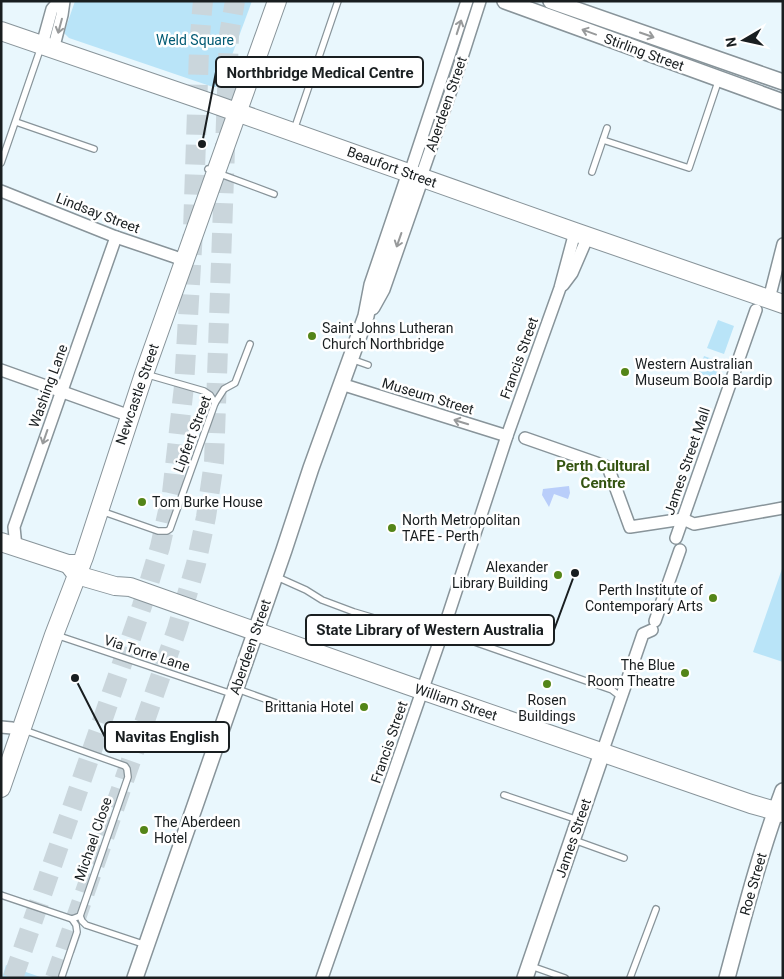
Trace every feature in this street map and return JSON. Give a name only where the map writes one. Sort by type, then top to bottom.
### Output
[{"type":"main road","name":"Newcastle Street","points":[[1,760],[99,510],[126,414],[137,366],[180,259],[212,170],[233,110],[266,1]]},
{"type":"main road","name":"Newcastle Street","points":[[233,110],[277,1]]},
{"type":"main road","name":"Beaufort Street","points":[[1,31],[233,110],[581,234],[769,304]]},
{"type":"main road","name":"Newcastle Street","points":[[1,788],[12,728],[54,635],[76,568],[89,510],[126,414],[144,374],[180,259]]},
{"type":"main road","name":"William Street","points":[[9,544],[76,568],[116,575],[130,587],[255,632],[602,753],[779,812]]},
{"type":"street","points":[[48,48],[52,9],[59,1]]},
{"type":"street","points":[[48,48],[62,15],[64,1]]},
{"type":"street","name":"Aberdeen Street","points":[[134,978],[350,358],[366,316],[382,289],[467,1]]},
{"type":"street","name":"Aberdeen Street","points":[[415,175],[455,79],[480,1]]},
{"type":"street","name":"Stirling Street","points":[[504,1],[783,102]]},
{"type":"street","name":"Stirling Street","points":[[551,1],[783,82]]},
{"type":"street","name":"Lindsay Street","points":[[1,191],[116,237],[180,259]]},
{"type":"street","name":"Francis Street","points":[[322,978],[423,691],[507,436],[581,234]]},
{"type":"street","name":"Washing Lane","points":[[9,544],[116,237]]},
{"type":"street","points":[[769,304],[783,244]]},
{"type":"street","name":"James Street Mall","points":[[676,538],[769,304]]},
{"type":"street","points":[[1,370],[126,414]]},
{"type":"street","name":"Museum Street","points":[[341,384],[507,436]]},
{"type":"street","points":[[525,438],[608,467],[630,527],[683,519],[694,524],[783,508]]},
{"type":"street","points":[[622,698],[643,634],[654,625],[680,550]]},
{"type":"street","name":"James Street","points":[[527,972],[578,820],[622,698]]},
{"type":"street","name":"Roe Street","points":[[727,978],[752,888],[779,812],[783,791]]},
{"type":"lane","points":[[293,132],[338,1]]},
{"type":"lane","points":[[1,163],[16,122],[48,48]]},
{"type":"lane","points":[[603,140],[689,168],[720,79]]},
{"type":"lane","points":[[16,122],[94,149]]},
{"type":"lane","points":[[592,172],[607,128]]},
{"type":"lane","points":[[212,170],[274,194]]},
{"type":"lane","name":"Lipfert Street","points":[[99,510],[158,531],[170,529],[216,403],[224,389],[235,383],[250,344]]},
{"type":"lane","points":[[350,358],[368,364]]},
{"type":"lane","points":[[144,374],[204,391],[216,403]]},
{"type":"lane","points":[[275,576],[306,590],[322,600],[354,612],[442,635],[612,690],[622,698]]},
{"type":"lane","name":"Via Torre Lane","points":[[54,635],[293,709]]},
{"type":"lane","name":"Michael Close","points":[[12,728],[125,766],[128,769],[128,777],[80,916]]},
{"type":"lane","points":[[504,795],[578,820]]},
{"type":"lane","points":[[572,840],[624,858]]},
{"type":"lane","points":[[1,895],[72,920],[76,925],[77,932],[62,976]]},
{"type":"lane","points":[[630,978],[656,909]]},
{"type":"lane","points":[[72,920],[80,916],[86,925],[146,945]]},
{"type":"lane","points":[[527,972],[564,978]]},
{"type":"green space","name":"Weld Square","points":[[75,1],[252,1],[225,74],[216,87],[213,87],[69,38],[64,33]]},
{"type":"green space","points":[[718,320],[734,326],[724,354],[707,348]]},
{"type":"green space","points":[[704,356],[721,362],[714,381],[695,382]]},
{"type":"green space","points":[[783,566],[783,662],[753,652]]},
{"type":"green space","points":[[6,965],[43,978],[2,978]]},
{"type":"shaded area","points":[[569,486],[570,493],[568,499],[554,494],[549,507],[542,495],[543,489]]},
{"type":"tunnel","points":[[13,978],[142,606],[160,547],[172,493],[184,386],[193,231],[199,50],[203,1]]},
{"type":"tunnel","points":[[55,978],[177,629],[196,564],[206,517],[214,462],[229,35],[235,1]]},
{"type":"place","name":"Northbridge Medical Centre","points":[[202,144]]},
{"type":"place","name":"Saint Johns Lutheran Church Northbridge","points":[[312,336]]},
{"type":"place","name":"Western Australian Museum Boola Bardip","points":[[625,372]]},
{"type":"place","name":"Tom Burke House","points":[[142,502]]},
{"type":"place","name":"North Metropolitan TAFE - Perth","points":[[392,528]]},
{"type":"place","name":"State Library of Western Australia","points":[[575,573]]},
{"type":"place","name":"Alexander Library Building","points":[[558,575]]},
{"type":"place","name":"Perth Institute of Contemporary Arts","points":[[713,598]]},
{"type":"place","name":"The Blue Room Theatre","points":[[685,673]]},
{"type":"place","name":"Navitas English","points":[[75,678]]},
{"type":"place","name":"Rosen Buildings","points":[[547,684]]},
{"type":"place","name":"Brittania Hotel","points":[[364,707]]},
{"type":"place","name":"The Aberdeen Hotel","points":[[144,830]]},
{"type":"district","name":"Perth Cultural Centre","points":[[603,474]]}]
